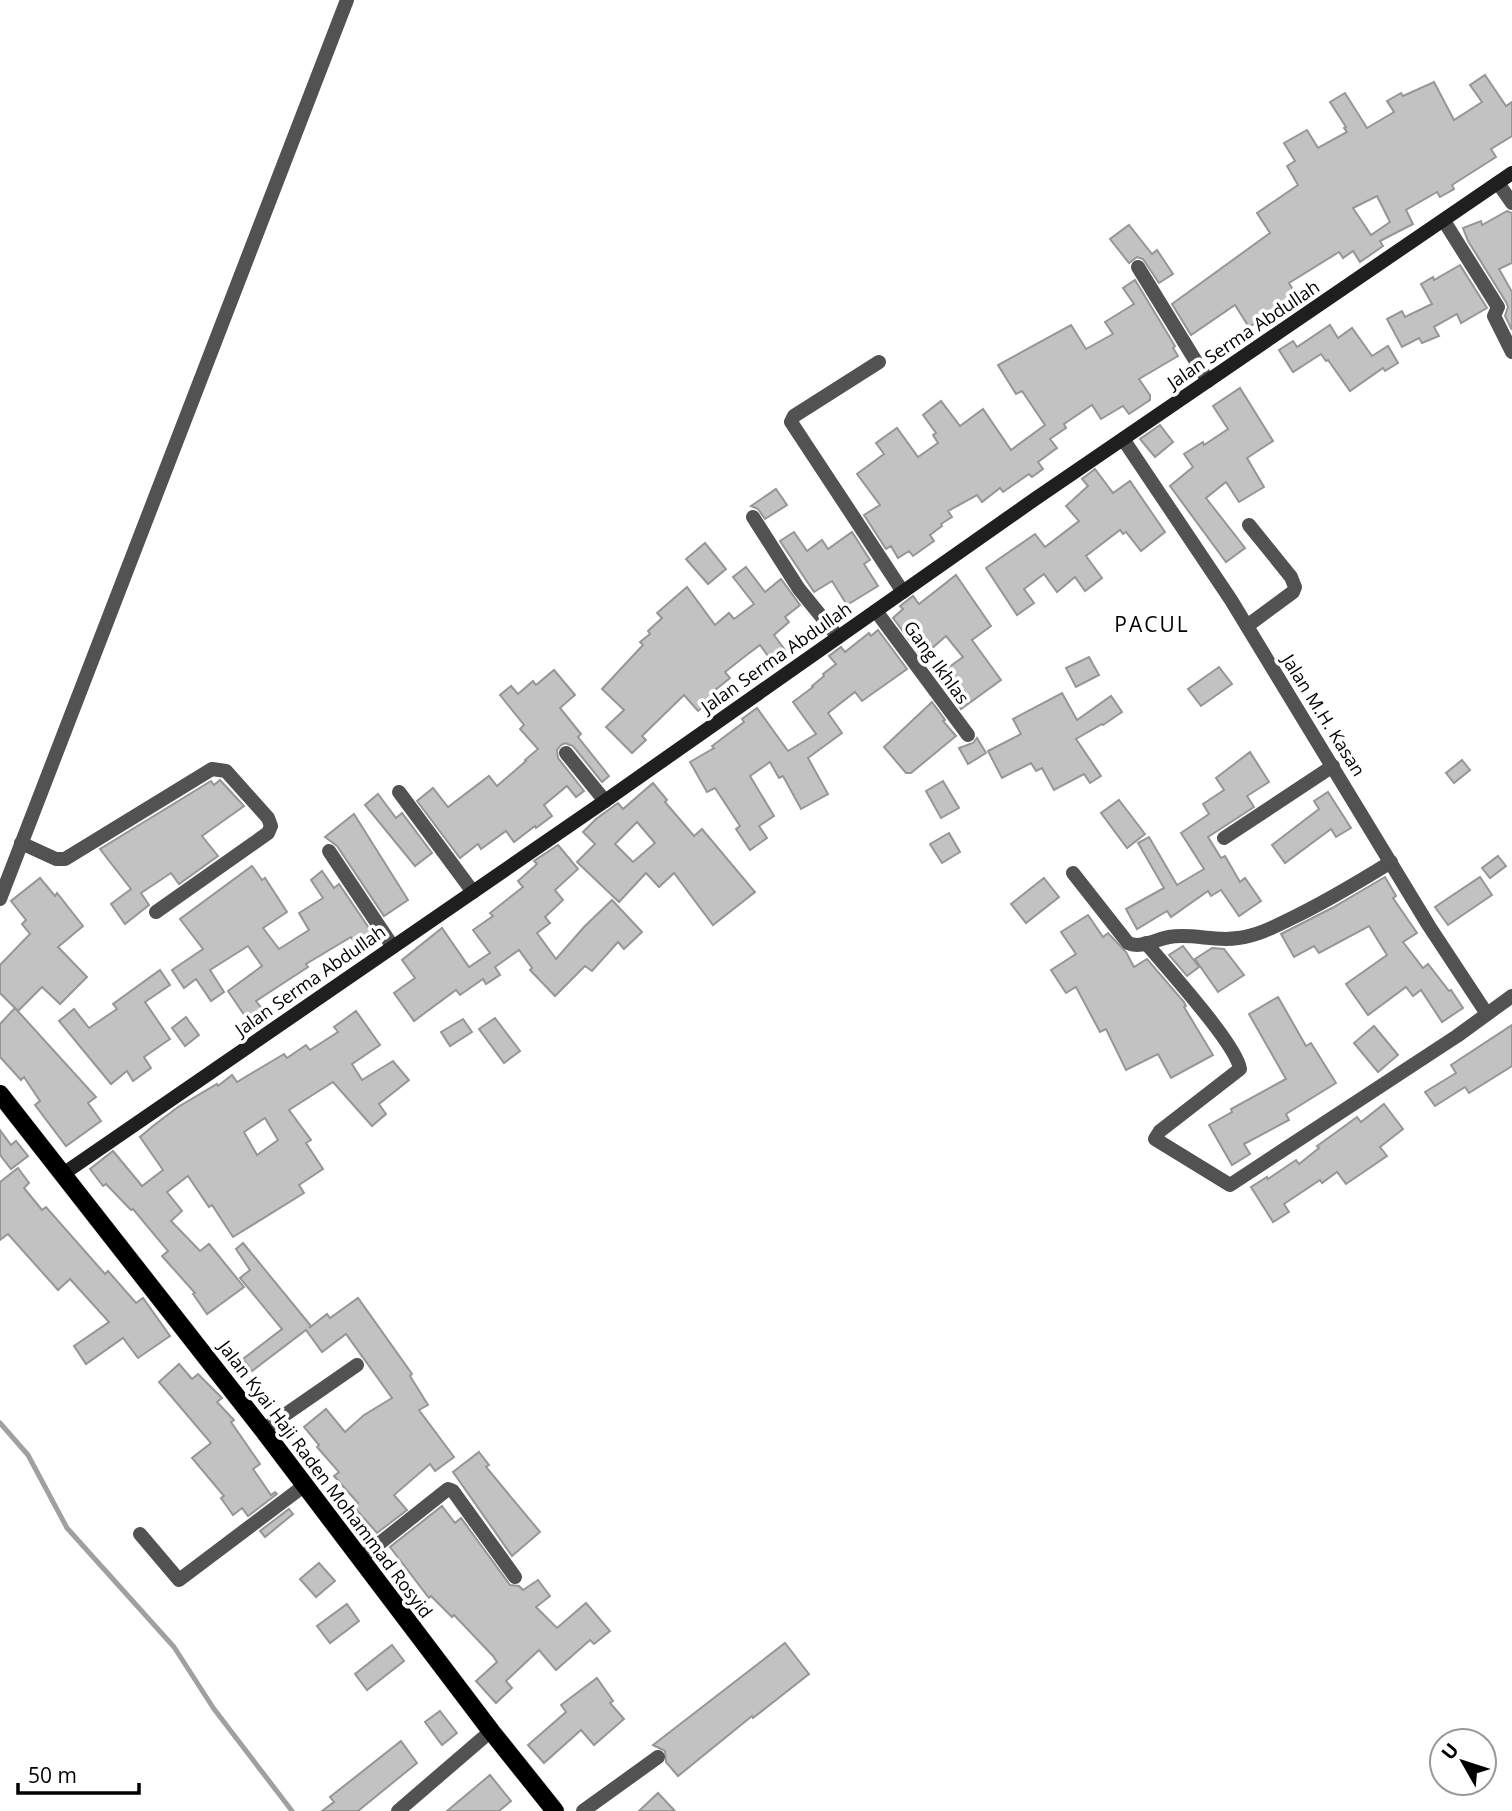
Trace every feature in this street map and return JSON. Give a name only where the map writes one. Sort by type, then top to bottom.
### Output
[{"type":"main road","name":"Jalan Serma Abdullah","points":[[63,1174],[605,801],[1123,439],[1512,173]]},
{"type":"main road","name":"Jalan Kyai Haji Raden Mohammad Rosyid","points":[[0,1094],[263,1430],[491,1731],[555,1811]]},
{"type":"street","points":[[0,899],[346,0]]},
{"type":"street","points":[[1497,183],[1512,203]]},
{"type":"street","points":[[1444,221],[1498,307],[1494,316],[1512,352]]},
{"type":"street","points":[[1138,267],[1208,381]]},
{"type":"street","points":[[878,362],[794,416],[791,422],[903,592]]},
{"type":"street","name":"Jalan M.H. Kasan","points":[[1123,439],[1247,626],[1487,1014]]},
{"type":"street","points":[[753,517],[799,589],[838,637]]},
{"type":"street","points":[[1247,626],[1293,592],[1295,587],[1294,582],[1249,525]]},
{"type":"street","name":"Gang Ikhlas","points":[[876,611],[968,735]]},
{"type":"street","points":[[566,753],[605,801]]},
{"type":"street","points":[[1224,838],[1333,766]]},
{"type":"street","points":[[21,843],[56,859],[65,859],[212,769],[226,771],[268,818],[271,826],[268,833],[156,912]]},
{"type":"street","points":[[399,792],[473,892]]},
{"type":"street","points":[[329,851],[393,947]]},
{"type":"street","points":[[1073,873],[1128,943],[1134,946],[1169,937],[1190,935],[1218,940],[1263,932],[1321,905],[1391,862]]},
{"type":"street","points":[[1146,943],[1227,1042],[1240,1063],[1240,1069],[1160,1131],[1155,1139],[1230,1185],[1457,1036],[1512,996]]},
{"type":"street","points":[[263,1430],[357,1365]]},
{"type":"street","points":[[140,1534],[179,1580],[305,1485]]},
{"type":"street","points":[[361,1558],[449,1489],[516,1577]]},
{"type":"street","points":[[398,1811],[491,1731]]},
{"type":"street","points":[[583,1811],[657,1757]]},
{"type":"building","points":[[1485,75],[1506,106],[1512,102],[1512,136],[1491,149],[1496,157],[1452,185],[1454,189],[1440,197],[1437,192],[1406,210],[1413,224],[1380,241],[1383,246],[1360,262],[1353,251],[1343,258],[1339,252],[1289,283],[1299,300],[1280,311],[1278,308],[1249,327],[1235,305],[1191,335],[1172,304],[1270,233],[1257,213],[1298,185],[1287,166],[1295,161],[1284,143],[1307,130],[1318,148],[1347,132],[1330,102],[1345,93],[1367,128],[1394,112],[1387,101],[1401,93],[1403,96],[1434,82],[1454,120],[1482,102],[1470,85]],"holes":[[[1377,196],[1390,222],[1371,235],[1353,208]]]},
{"type":"building","points":[[1507,211],[1512,213],[1512,263],[1499,269],[1512,292],[1512,330],[1505,316],[1508,307],[1506,302],[1468,241],[1463,228],[1481,221],[1482,225]]},
{"type":"building","points":[[1129,225],[1152,254],[1157,250],[1173,274],[1159,283],[1143,259],[1137,257],[1129,263],[1110,239]]},
{"type":"building","points":[[1460,265],[1487,308],[1461,323],[1457,314],[1434,327],[1439,336],[1422,343],[1419,338],[1402,347],[1387,319],[1402,311],[1405,317],[1432,304],[1421,284]]},
{"type":"building","points":[[1135,280],[1175,346],[1173,348],[1178,356],[1139,379],[1150,395],[1150,400],[1129,414],[1123,406],[1101,419],[1092,405],[1064,424],[1066,428],[1050,439],[1057,448],[1038,462],[1043,469],[1032,477],[1029,474],[1003,492],[1000,488],[982,502],[977,495],[948,511],[952,517],[930,535],[934,541],[913,556],[909,551],[898,558],[891,546],[886,549],[864,515],[880,505],[857,474],[884,454],[876,443],[897,428],[918,457],[938,443],[933,435],[936,433],[923,415],[941,401],[960,426],[983,409],[1011,450],[1045,425],[1022,391],[1016,394],[998,365],[1071,325],[1086,349],[1113,334],[1105,322],[1134,304],[1123,288]]},
{"type":"building","points":[[1330,325],[1338,338],[1352,328],[1372,356],[1388,346],[1398,363],[1385,371],[1383,368],[1350,391],[1321,354],[1293,372],[1279,350],[1293,341],[1297,347]]},
{"type":"building","points":[[1240,388],[1273,441],[1247,458],[1264,487],[1239,502],[1226,482],[1206,498],[1245,548],[1226,562],[1170,486],[1193,467],[1184,454],[1228,429],[1213,406]]},
{"type":"building","points":[[1160,425],[1173,442],[1155,457],[1140,439]]},
{"type":"building","points":[[1095,469],[1113,493],[1130,481],[1165,532],[1141,551],[1126,532],[1123,534],[1120,530],[1086,556],[1102,578],[1085,591],[1075,577],[1057,592],[1044,574],[1024,589],[1034,603],[1017,615],[986,568],[1035,534],[1045,547],[1079,521],[1066,506],[1088,486],[1082,479]]},
{"type":"building","points":[[776,489],[787,505],[765,519],[758,509],[751,506]]},
{"type":"building","points":[[794,532],[807,551],[822,540],[828,549],[852,532],[870,560],[864,564],[878,586],[847,605],[832,581],[814,592],[780,541]]},
{"type":"building","points":[[705,543],[726,569],[708,584],[686,559]]},
{"type":"building","points":[[746,567],[765,592],[781,579],[800,605],[785,617],[789,622],[774,635],[785,650],[771,660],[760,645],[725,672],[730,678],[714,691],[717,696],[698,711],[684,695],[642,736],[646,740],[632,753],[606,727],[624,710],[602,689],[643,645],[640,642],[662,618],[657,613],[687,587],[715,625],[729,613],[734,619],[754,604],[733,577]]},
{"type":"building","points":[[956,575],[991,626],[972,640],[1001,680],[961,709],[938,675],[963,657],[946,636],[922,657],[893,618],[903,609],[900,606],[913,596],[919,604]]},
{"type":"building","points":[[878,630],[907,669],[862,701],[855,692],[828,713],[842,733],[808,758],[828,794],[801,809],[783,776],[779,778],[770,762],[750,776],[774,816],[759,826],[767,838],[750,850],[736,829],[740,826],[715,788],[707,792],[690,762],[714,748],[712,746],[744,722],[742,719],[757,708],[788,751],[816,734],[793,702],[836,664],[829,656],[841,647],[845,652],[869,633],[871,636]]},
{"type":"building","points":[[1089,657],[1099,675],[1076,687],[1066,668]]},
{"type":"building","points":[[1219,667],[1232,684],[1201,706],[1188,689]]},
{"type":"building","points":[[554,670],[575,695],[560,708],[581,734],[578,737],[609,776],[602,782],[573,746],[565,743],[561,745],[557,750],[558,758],[584,791],[576,797],[567,786],[544,805],[552,816],[536,828],[535,826],[514,842],[506,831],[481,849],[478,844],[460,858],[417,801],[433,788],[448,807],[489,776],[497,786],[526,761],[538,749],[520,729],[524,725],[500,695],[511,686],[518,694],[533,681],[536,685]]},
{"type":"building","points":[[1062,693],[1077,720],[1111,696],[1122,712],[1076,739],[1101,776],[1090,783],[1084,774],[1054,790],[1042,768],[1036,771],[1031,763],[1002,778],[988,751],[1021,734],[1013,719]]},
{"type":"building","points":[[932,702],[956,736],[911,773],[906,773],[884,747]]},
{"type":"building","points":[[977,738],[986,753],[968,764],[959,748],[973,743]]},
{"type":"building","points":[[1250,752],[1269,782],[1247,796],[1254,807],[1208,837],[1221,858],[1225,856],[1240,882],[1245,878],[1261,901],[1239,916],[1221,890],[1211,896],[1208,891],[1171,917],[1167,911],[1137,929],[1126,909],[1164,888],[1138,843],[1149,837],[1177,885],[1204,869],[1181,833],[1209,814],[1203,804],[1224,790],[1216,778]]},
{"type":"building","points":[[1462,760],[1470,770],[1454,783],[1446,773]]},
{"type":"building","points":[[220,780],[244,806],[202,836],[218,856],[179,884],[171,873],[141,893],[149,905],[125,924],[111,904],[131,889],[100,849],[211,781],[214,785]]},
{"type":"building","points":[[943,781],[959,808],[941,818],[926,791]]},
{"type":"building","points":[[653,783],[667,800],[665,802],[694,836],[702,829],[755,892],[713,925],[674,873],[659,887],[646,873],[619,902],[577,862],[595,844],[583,832],[618,803],[623,809]],"holes":[[[637,822],[655,843],[633,862],[615,844]]]},
{"type":"building","points":[[1328,792],[1351,828],[1336,837],[1331,829],[1285,863],[1272,845],[1319,809],[1314,801]]},
{"type":"building","points":[[378,794],[396,818],[402,813],[432,853],[415,866],[365,805]]},
{"type":"building","points":[[1119,800],[1145,834],[1127,848],[1101,813]]},
{"type":"building","points":[[354,814],[408,900],[384,916],[337,846],[325,837]]},
{"type":"building","points":[[949,833],[960,852],[942,863],[930,844]]},
{"type":"building","points":[[558,845],[578,869],[555,890],[563,900],[545,917],[550,923],[537,933],[556,959],[612,900],[642,932],[624,949],[618,942],[592,971],[585,966],[555,996],[530,970],[532,968],[519,950],[495,967],[500,975],[486,984],[483,979],[460,995],[456,990],[414,1021],[394,993],[415,978],[402,960],[442,928],[469,967],[490,953],[473,930],[493,916],[490,913],[523,887],[518,881],[537,864],[534,861]]},
{"type":"building","points":[[1498,856],[1506,866],[1490,878],[1482,868]]},
{"type":"building","points":[[252,866],[262,880],[265,878],[287,912],[263,928],[279,949],[309,930],[299,913],[323,898],[311,880],[322,871],[334,888],[339,884],[371,931],[355,943],[351,937],[306,964],[308,967],[256,1001],[264,1011],[249,1022],[228,991],[262,966],[248,946],[210,970],[224,992],[211,1001],[196,979],[184,988],[172,970],[203,949],[180,919]]},
{"type":"building","points":[[1385,877],[1396,896],[1393,898],[1417,933],[1403,942],[1423,968],[1428,964],[1463,1008],[1442,1022],[1421,990],[1413,996],[1406,987],[1368,1015],[1346,984],[1387,955],[1369,926],[1319,953],[1314,946],[1294,957],[1281,934]]},
{"type":"building","points":[[1480,877],[1492,895],[1448,925],[1435,907]]},
{"type":"building","points":[[40,878],[55,896],[57,893],[83,926],[58,947],[87,977],[60,1004],[42,987],[18,1011],[0,993],[0,965],[30,934],[22,924],[26,920],[11,901]]},
{"type":"building","points":[[1044,878],[1059,897],[1026,923],[1011,904]]},
{"type":"building","points":[[1088,915],[1103,937],[1108,933],[1126,952],[1134,967],[1147,959],[1184,1002],[1184,1007],[1213,1055],[1171,1078],[1158,1054],[1126,1070],[1106,1029],[1100,1032],[1076,987],[1066,993],[1051,970],[1076,954],[1061,932]]},
{"type":"building","points":[[1183,946],[1199,967],[1187,976],[1169,955]]},
{"type":"building","points":[[1212,948],[1224,949],[1244,975],[1218,992],[1195,959]]},
{"type":"building","points":[[160,970],[170,985],[145,1002],[170,1039],[144,1057],[151,1068],[133,1081],[127,1071],[111,1084],[59,1021],[74,1009],[89,1028],[117,1009],[113,1004]]},
{"type":"building","points":[[1278,997],[1306,1046],[1311,1043],[1336,1083],[1286,1114],[1289,1120],[1244,1144],[1250,1154],[1232,1165],[1209,1125],[1232,1112],[1231,1109],[1286,1079],[1249,1014]]},
{"type":"building","points":[[15,1008],[96,1097],[88,1103],[101,1121],[66,1146],[35,1105],[40,1101],[24,1077],[21,1080],[0,1057],[0,1024]]},
{"type":"building","points":[[356,1011],[380,1045],[352,1064],[362,1080],[393,1061],[409,1080],[379,1104],[386,1114],[372,1126],[333,1082],[289,1110],[311,1140],[306,1143],[323,1169],[299,1185],[304,1193],[233,1237],[188,1176],[167,1192],[182,1211],[171,1221],[200,1251],[209,1244],[244,1287],[207,1314],[193,1294],[195,1293],[162,1256],[168,1251],[133,1209],[106,1184],[103,1186],[90,1169],[113,1151],[142,1186],[163,1170],[140,1137],[153,1126],[178,1107],[217,1084],[218,1086],[232,1075],[237,1082],[284,1054],[287,1058],[306,1045],[310,1050],[338,1032],[334,1027]],"holes":[[[265,1118],[278,1140],[257,1155],[244,1132]]]},
{"type":"building","points":[[186,1017],[199,1035],[185,1046],[172,1028]]},
{"type":"building","points":[[495,1018],[520,1051],[504,1063],[479,1029]]},
{"type":"building","points":[[463,1019],[472,1032],[450,1046],[441,1032]]},
{"type":"building","points":[[1512,1025],[1512,1066],[1469,1093],[1465,1087],[1435,1106],[1425,1092],[1456,1073],[1451,1065]]},
{"type":"building","points":[[1374,1026],[1398,1055],[1378,1072],[1354,1043]]},
{"type":"building","points":[[1384,1104],[1403,1129],[1380,1147],[1387,1156],[1346,1184],[1337,1172],[1322,1183],[1320,1180],[1284,1204],[1289,1212],[1273,1222],[1251,1187],[1296,1160],[1299,1164],[1319,1148],[1317,1146],[1357,1117],[1361,1122]]},
{"type":"building","points":[[0,1130],[11,1145],[16,1141],[28,1156],[11,1169],[0,1155]]},
{"type":"building","points":[[18,1168],[29,1183],[24,1188],[42,1210],[46,1207],[105,1274],[108,1271],[136,1303],[143,1298],[170,1336],[138,1358],[123,1338],[86,1364],[74,1346],[109,1322],[70,1279],[58,1290],[8,1234],[0,1240],[0,1182]]},
{"type":"building","points":[[243,1243],[311,1326],[309,1328],[327,1314],[330,1318],[358,1298],[412,1374],[410,1376],[428,1405],[419,1410],[454,1457],[435,1471],[430,1464],[394,1495],[407,1510],[377,1533],[354,1507],[358,1503],[334,1476],[339,1472],[304,1427],[326,1409],[345,1432],[364,1415],[392,1398],[346,1334],[322,1352],[306,1330],[252,1371],[243,1359],[282,1329],[240,1278],[250,1270],[236,1249]]},
{"type":"building","points":[[179,1364],[192,1379],[198,1374],[222,1398],[217,1402],[234,1420],[231,1422],[260,1464],[253,1469],[271,1495],[275,1492],[277,1494],[248,1516],[242,1508],[233,1515],[221,1498],[224,1496],[192,1458],[211,1443],[159,1382]]},
{"type":"building","points":[[479,1452],[489,1465],[486,1467],[540,1532],[512,1556],[453,1472]]},
{"type":"building","points":[[442,1506],[455,1523],[461,1518],[510,1585],[519,1586],[523,1590],[538,1580],[550,1596],[536,1607],[557,1628],[586,1603],[610,1631],[594,1644],[590,1640],[556,1670],[539,1650],[506,1681],[512,1688],[496,1703],[476,1681],[497,1662],[493,1656],[454,1615],[452,1617],[431,1596],[429,1598],[390,1547]]},
{"type":"building","points":[[289,1509],[293,1514],[265,1537],[260,1531]]},
{"type":"building","points":[[319,1563],[335,1581],[316,1597],[300,1579]]},
{"type":"building","points":[[347,1604],[359,1621],[330,1643],[317,1626]]},
{"type":"building","points":[[785,1643],[809,1674],[678,1776],[666,1762],[665,1751],[653,1745]]},
{"type":"building","points":[[392,1645],[404,1661],[367,1690],[355,1674]]},
{"type":"building","points":[[597,1678],[613,1701],[610,1703],[624,1719],[594,1745],[581,1730],[544,1763],[528,1745],[566,1712],[561,1705]]},
{"type":"building","points":[[440,1711],[457,1733],[442,1745],[425,1722]]},
{"type":"building","points":[[401,1741],[417,1763],[358,1811],[322,1811],[334,1802],[330,1797]]},
{"type":"building","points":[[490,1775],[511,1801],[499,1811],[447,1811]]},
{"type":"building","points":[[658,1793],[675,1811],[639,1811]]},
{"type":"waterway","points":[[0,1423],[28,1455],[67,1528],[174,1647],[214,1709],[292,1811]]},
{"type":"district","name":"PACUL","points":[[1152,624]]}]
